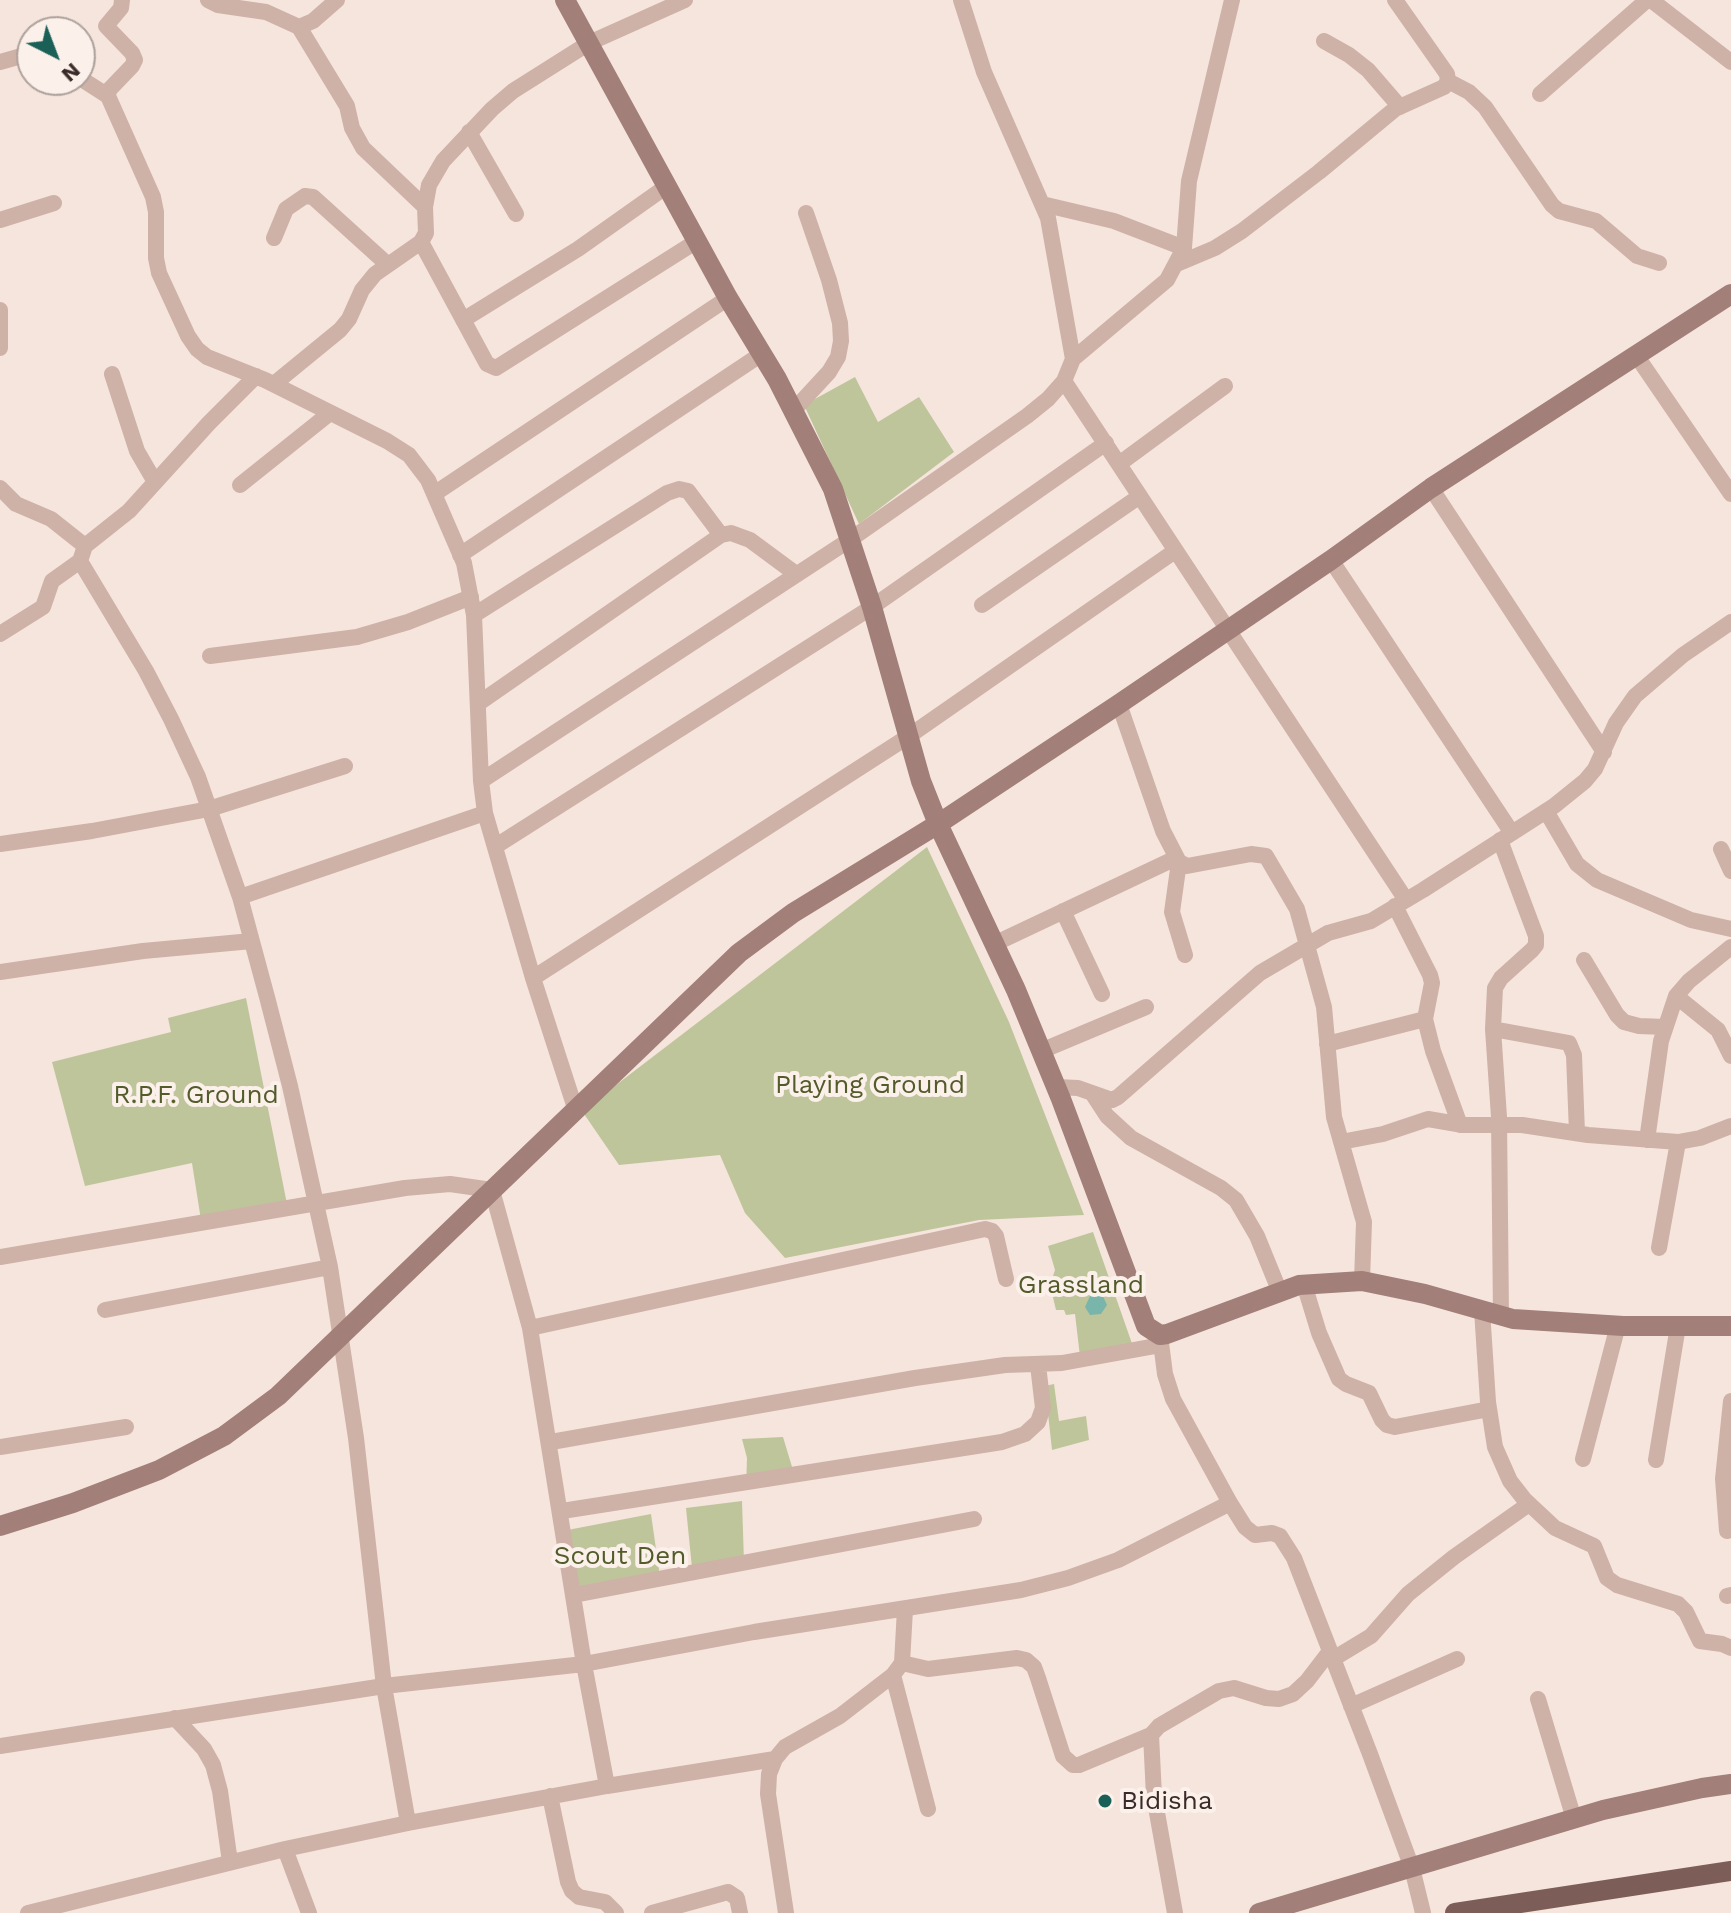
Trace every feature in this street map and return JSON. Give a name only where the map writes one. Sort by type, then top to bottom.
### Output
[{"type":"main road","points":[[1455,1913],[1731,1871]]},
{"type":"street","points":[[108,96],[109,90],[135,60],[106,26],[121,8],[122,0]]},
{"type":"street","points":[[208,0],[218,5],[258,11],[299,27],[347,106],[352,128],[363,148],[425,207]]},
{"type":"street","points":[[299,27],[313,21],[337,0]]},
{"type":"street","points":[[565,0],[793,411],[833,489],[872,607],[921,781],[1056,1087],[1146,1326],[1160,1340],[1165,1374],[1173,1399],[1245,1527],[1255,1535],[1272,1533],[1280,1536],[1286,1544],[1412,1868],[1423,1913]]},
{"type":"street","points":[[274,384],[340,330],[349,319],[362,290],[387,264],[421,242],[426,233],[425,207],[429,185],[443,161],[469,132],[513,91],[589,43],[685,0]]},
{"type":"street","points":[[961,0],[984,72],[1048,218],[1073,359]]},
{"type":"street","points":[[481,781],[851,539],[1027,416],[1064,381],[1073,359],[1167,280],[1184,248],[1189,181],[1232,0]]},
{"type":"street","points":[[1540,94],[1649,0],[1731,62]]},
{"type":"street","points":[[1399,2],[1447,74],[1448,81]]},
{"type":"street","points":[[1324,41],[1368,70],[1400,107]]},
{"type":"street","points":[[1177,264],[1215,248],[1242,231],[1400,107],[1438,91],[1448,81]]},
{"type":"street","points":[[1448,81],[1469,92],[1485,107],[1552,205],[1568,215],[1596,221],[1637,256],[1659,263]]},
{"type":"street","points":[[96,88],[108,96],[153,197],[159,273],[197,349],[207,357],[274,384],[387,441],[409,455],[420,467],[434,494],[460,555],[474,615],[485,813],[576,1111]]},
{"type":"street","points":[[469,132],[516,214]]},
{"type":"street","points":[[463,320],[578,249],[667,186]]},
{"type":"street","points":[[274,238],[286,209],[305,196],[313,197],[387,264]]},
{"type":"street","points":[[0,220],[54,203]]},
{"type":"street","points":[[1042,204],[1114,221],[1184,248]]},
{"type":"street","points":[[793,411],[829,372],[838,357],[841,341],[840,323],[829,280],[806,213]]},
{"type":"street","points":[[421,242],[487,364],[496,368],[697,241]]},
{"type":"street","points":[[0,1526],[73,1503],[159,1470],[224,1436],[278,1396],[739,953],[793,913],[938,824],[1119,704],[1431,488],[1731,294]]},
{"type":"street","points":[[434,494],[728,298]]},
{"type":"street","points":[[0,310],[0,348]]},
{"type":"street","points":[[460,555],[760,355]]},
{"type":"street","points":[[1636,355],[1731,494]]},
{"type":"street","points":[[112,374],[137,451],[155,482]]},
{"type":"street","points":[[0,634],[43,607],[52,581],[129,511],[256,376]]},
{"type":"street","points":[[1064,381],[1401,903],[1430,975],[1432,983],[1425,1019],[1433,1051],[1460,1125]]},
{"type":"street","points":[[1119,464],[1225,386]]},
{"type":"street","points":[[240,485],[330,413]]},
{"type":"street","points":[[496,846],[872,607],[1106,443]]},
{"type":"street","points":[[0,488],[16,504],[51,519],[82,554],[171,719],[209,809],[240,897],[290,1086],[330,1267],[366,1511],[384,1686],[408,1823]]},
{"type":"street","points":[[1431,488],[1604,752]]},
{"type":"street","points":[[474,615],[667,493],[679,489],[688,491],[721,535]]},
{"type":"street","points":[[982,605],[1140,496]]},
{"type":"street","points":[[479,703],[721,535],[731,533],[750,540],[796,574]]},
{"type":"street","points":[[533,978],[909,736],[1175,551]]},
{"type":"street","points":[[1331,560],[1506,836],[1536,936],[1536,945],[1501,978],[1495,988],[1493,1029],[1499,1126],[1489,1409],[1498,1458],[1510,1481],[1555,1528],[1594,1546],[1607,1578],[1617,1585],[1678,1604],[1686,1612],[1700,1641],[1731,1648]]},
{"type":"street","points":[[210,656],[357,637],[408,622],[471,597]]},
{"type":"street","points":[[1056,1087],[1090,1091],[1112,1100],[1118,1097],[1260,973],[1328,933],[1371,921],[1546,811],[1585,781],[1604,752],[1616,723],[1635,696],[1683,655],[1731,622]]},
{"type":"street","points":[[1119,704],[1163,831],[1177,860],[1172,912],[1185,955]]},
{"type":"street","points":[[0,844],[209,809],[345,766]]},
{"type":"street","points":[[1546,811],[1577,864],[1597,880],[1691,920],[1731,929]]},
{"type":"street","points":[[240,897],[485,813]]},
{"type":"street","points":[[1721,849],[1731,871]]},
{"type":"street","points":[[1177,860],[1187,866],[1251,854],[1266,856],[1297,909],[1324,1007],[1334,1117],[1364,1222],[1362,1281]]},
{"type":"street","points":[[994,944],[1177,860]]},
{"type":"street","points":[[1063,911],[1102,994]]},
{"type":"street","points":[[0,972],[143,951],[252,941]]},
{"type":"street","points":[[1647,1140],[1665,1027],[1676,996],[1689,981],[1731,947]]},
{"type":"street","points":[[1584,960],[1624,1022],[1665,1027]]},
{"type":"street","points":[[1676,996],[1718,1030],[1731,1056]]},
{"type":"street","points":[[1041,1051],[1146,1007]]},
{"type":"street","points":[[1327,1044],[1425,1019]]},
{"type":"street","points":[[1493,1029],[1569,1043],[1574,1055],[1577,1133]]},
{"type":"street","points":[[1090,1091],[1107,1116],[1131,1138],[1221,1188],[1236,1200],[1257,1236],[1279,1290]]},
{"type":"street","points":[[1341,1142],[1383,1134],[1428,1119],[1460,1125],[1522,1125],[1678,1142],[1700,1138],[1731,1126]]},
{"type":"street","points":[[1659,1248],[1678,1142]]},
{"type":"street","points":[[0,1257],[405,1188],[450,1184],[492,1190]]},
{"type":"street","points":[[492,1190],[530,1328],[551,1442],[584,1664],[607,1786]]},
{"type":"street","points":[[530,1328],[985,1229],[996,1236],[1006,1279]]},
{"type":"street","points":[[105,1310],[330,1267]]},
{"type":"street","points":[[551,1442],[915,1378],[1005,1365],[1038,1365],[1160,1340],[1279,1290],[1304,1284],[1362,1281],[1425,1294],[1513,1319],[1618,1325],[1731,1326]]},
{"type":"street","points":[[1304,1284],[1319,1333],[1339,1379],[1369,1393],[1387,1425],[1395,1427],[1489,1409]]},
{"type":"street","points":[[1583,1459],[1618,1325]]},
{"type":"street","points":[[1656,1460],[1678,1326]]},
{"type":"street","points":[[562,1511],[1002,1442],[1025,1434],[1038,1422],[1043,1408],[1038,1365]]},
{"type":"street","points":[[1727,1531],[1723,1479],[1731,1401]]},
{"type":"street","points":[[0,1447],[126,1427]]},
{"type":"street","points":[[0,1746],[384,1686],[584,1664],[754,1632],[1021,1590],[1068,1578],[1118,1560],[1230,1503]]},
{"type":"street","points":[[786,1913],[768,1794],[769,1774],[775,1759],[785,1747],[840,1716],[898,1669],[928,1669],[1017,1658],[1026,1660],[1034,1667],[1063,1756],[1073,1765],[1151,1735],[1159,1726],[1219,1691],[1234,1688],[1279,1699],[1293,1694],[1331,1655],[1371,1636],[1408,1594],[1529,1504]]},
{"type":"street","points":[[574,1595],[974,1519]]},
{"type":"street","points":[[905,1609],[898,1669],[928,1809]]},
{"type":"street","points":[[1351,1706],[1457,1659]]},
{"type":"street","points":[[1538,1699],[1574,1819]]},
{"type":"street","points":[[175,1718],[204,1749],[213,1765],[220,1791],[230,1862]]},
{"type":"street","points":[[1151,1735],[1154,1796],[1175,1913]]},
{"type":"street","points":[[28,1913],[230,1862],[408,1823],[775,1759]]},
{"type":"street","points":[[1259,1913],[1574,1819],[1731,1784]]},
{"type":"street","points":[[550,1796],[572,1891],[579,1897],[605,1902],[616,1913]]},
{"type":"street","points":[[285,1849],[309,1913]]},
{"type":"street","points":[[652,1913],[728,1892],[734,1893],[737,1898],[740,1913]]},
{"type":"green space","points":[[855,377],[878,422],[919,397],[954,452],[859,524],[804,405]]},
{"type":"green space","name":"Playing Ground","points":[[927,847],[1009,1022],[1084,1215],[979,1220],[785,1258],[745,1213],[720,1155],[619,1165],[582,1111]]},
{"type":"green space","name":"R.P.F. Ground","points":[[246,998],[287,1204],[201,1220],[192,1163],[85,1186],[52,1062],[171,1032],[168,1018]]},
{"type":"green space","name":"Grassland","points":[[1093,1232],[1136,1355],[1081,1365],[1075,1314],[1066,1315],[1064,1310],[1056,1310],[1050,1285],[1055,1270],[1048,1246]]},
{"type":"green space","points":[[1054,1384],[1059,1421],[1086,1416],[1089,1440],[1052,1450],[1045,1386]]},
{"type":"green space","points":[[783,1437],[796,1480],[746,1490],[747,1458],[742,1439]]},
{"type":"green space","points":[[742,1501],[744,1562],[692,1568],[686,1508]]},
{"type":"green space","name":"Scout Den","points":[[651,1514],[661,1584],[568,1602],[557,1532]]},
{"type":"water","points":[[1102,1294],[1107,1305],[1101,1314],[1090,1315],[1085,1307],[1090,1296]]},
{"type":"place","name":"Bidisha","points":[[1105,1801]]}]
